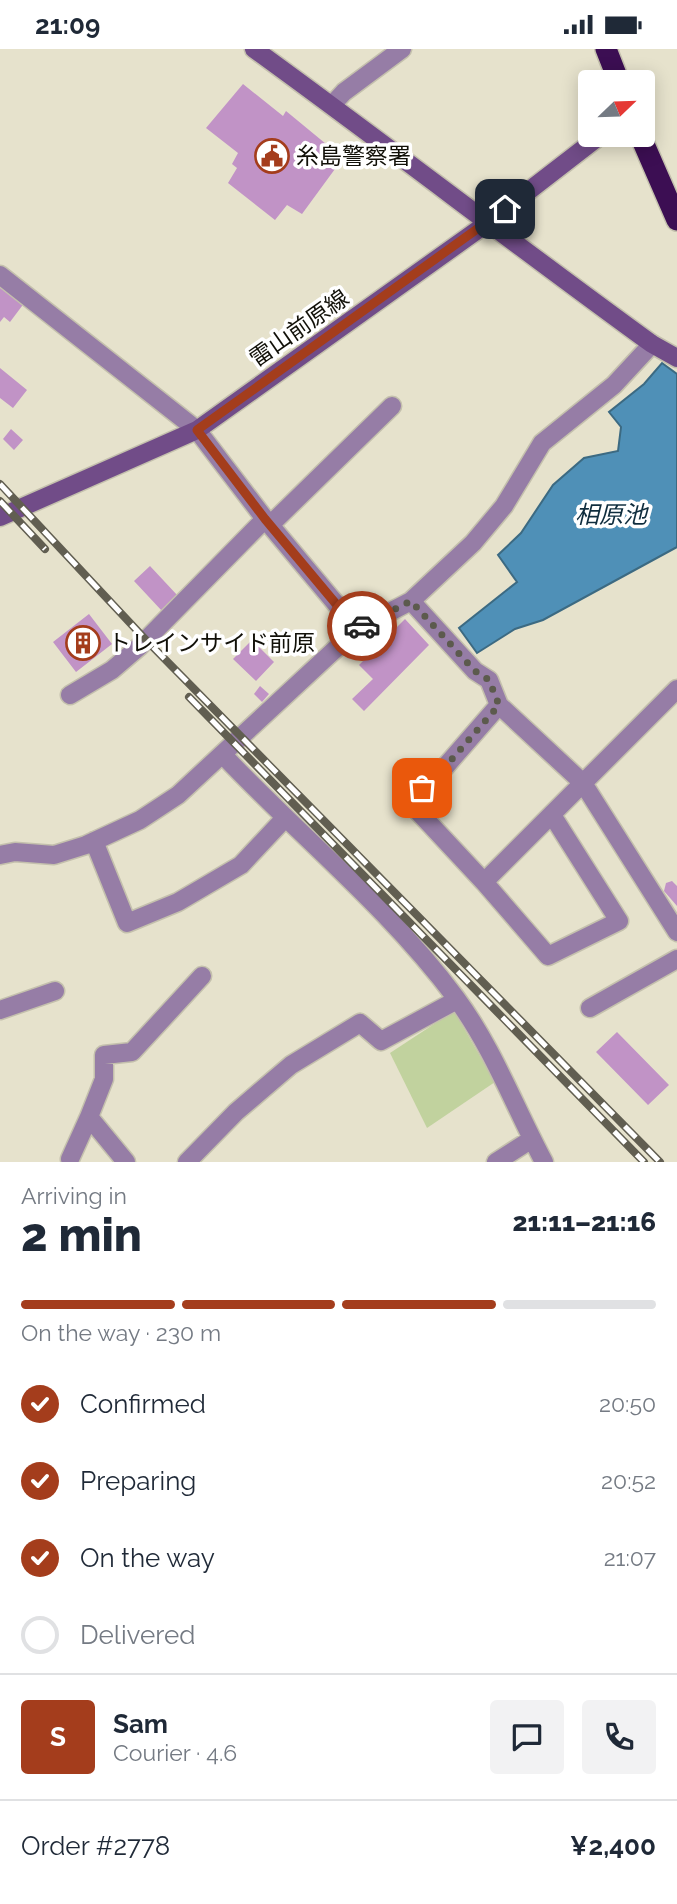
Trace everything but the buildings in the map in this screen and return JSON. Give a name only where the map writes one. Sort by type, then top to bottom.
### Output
[{"type":"highway","points":[[606,49],[614,70]]},
{"type":"highway","points":[[645,147],[677,221]]},
{"type":"main road","points":[[254,49],[332,104],[486,224],[652,344],[677,358]]},
{"type":"main road","name":"雷山前原線","points":[[0,517],[197,430],[486,224],[585,147]]},
{"type":"street","points":[[332,104],[402,49]]},
{"type":"street","points":[[0,275],[197,430],[267,522],[357,629]]},
{"type":"street","points":[[0,855],[15,852],[54,855],[94,841],[162,807],[224,756],[357,629],[411,601],[473,543],[503,506],[542,443],[614,385],[652,344]]},
{"type":"street","points":[[70,695],[112,670],[140,646],[267,522],[392,406]]},
{"type":"street","points":[[411,601],[466,662],[489,680],[499,705],[583,783],[677,932]]},
{"type":"street","points":[[484,882],[677,689]]},
{"type":"street","points":[[499,705],[445,767],[411,798],[414,807],[548,955],[619,921],[552,815]]},
{"type":"street","points":[[224,756],[352,881],[457,1000],[490,1053],[544,1162]]},
{"type":"street","points":[[94,841],[127,923],[178,902],[241,865],[285,818]]},
{"type":"street","points":[[590,1008],[677,958]]},
{"type":"street","points":[[70,1159],[104,1079],[104,1055],[132,1052],[202,975]]},
{"type":"street","points":[[0,1010],[55,991]]},
{"type":"street","points":[[187,1162],[236,1112],[291,1065],[360,1023],[380,1041],[457,1000]]},
{"type":"street","points":[[89,1117],[126,1162]]},
{"type":"street","points":[[496,1162],[532,1139]]},
{"type":"green space","points":[[454,1011],[495,1082],[427,1128],[390,1053]]},
{"type":"water","name":"相原池","points":[[662,363],[677,374],[677,547],[543,620],[515,629],[477,653],[459,628],[517,582],[498,555],[521,533],[553,485],[584,458],[618,451],[621,427],[609,412],[644,384]]},
{"type":"railway","points":[[0,484],[146,640],[660,1162]]},
{"type":"railway","points":[[0,501],[45,549]]},
{"type":"railway","points":[[189,697],[644,1162]]},
{"type":"way so far","points":[[362,626],[411,601],[475,671],[489,680],[499,705],[445,767],[422,788]]},
{"type":"place","name":"糸島警察署","points":[[272,156]]},
{"type":"place","name":"トレインサイド前原","points":[[83,643]]},
{"type":"route","points":[[362,626],[357,629],[265,519],[197,430],[505,209]]}]
